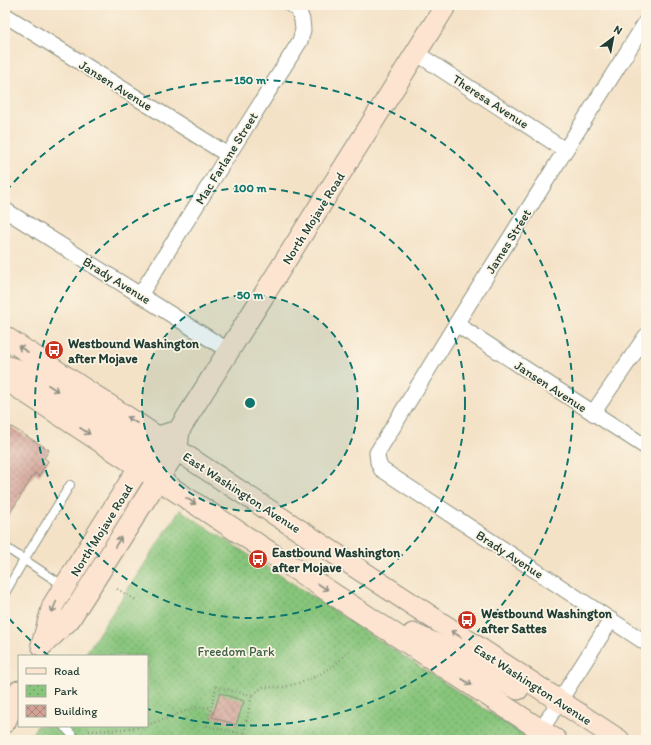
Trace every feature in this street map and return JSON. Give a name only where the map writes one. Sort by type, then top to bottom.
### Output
[{"type":"main road","name":"North Mojave Road","points":[[39,651],[69,620],[170,456],[229,351],[446,5]]},
{"type":"main road","name":"East Washington Avenue","points":[[5,337],[149,452]]},
{"type":"main road","points":[[5,366],[35,376],[149,452],[170,456]]},
{"type":"main road","name":"East Washington Avenue","points":[[5,380],[149,452],[170,456],[556,706],[619,740]]},
{"type":"main road","name":"North Mojave Road","points":[[39,651],[53,605],[149,452]]},
{"type":"main road","name":"East Washington Avenue","points":[[170,456],[362,614],[548,735]]},
{"type":"main road","points":[[362,614],[431,642],[520,690],[556,706]]},
{"type":"street","name":"Mac Farlane Street","points":[[140,295],[300,41],[303,30],[302,20],[298,9],[292,5]]},
{"type":"street","name":"Jansen Avenue","points":[[5,15],[228,155]]},
{"type":"street","name":"James Street","points":[[378,462],[377,453],[456,324],[646,22]]},
{"type":"street","name":"Theresa Avenue","points":[[416,53],[565,150]]},
{"type":"street","name":"Brady Avenue","points":[[5,210],[229,351]]},
{"type":"street","name":"Jansen Avenue","points":[[456,324],[646,447]]},
{"type":"street","points":[[593,413],[646,336]]},
{"type":"street","name":"Brady Avenue","points":[[378,462],[381,469],[646,643]]},
{"type":"street","points":[[548,735],[556,706],[611,620]]},
{"type":"lane","points":[[5,594],[70,485]]},
{"type":"lane","points":[[5,547],[65,587]]},
{"type":"lane","points":[[65,727],[73,736],[73,740]]},
{"type":"path","points":[[118,589],[136,600]]},
{"type":"path","points":[[244,734],[252,695],[263,687],[284,687],[319,675],[336,664],[350,650]]},
{"type":"path","points":[[252,695],[216,687],[207,726],[244,734],[253,740]]},
{"type":"path","points":[[148,725],[197,707],[211,708]]},
{"type":"path","points":[[89,731],[139,727]]},
{"type":"path","points":[[420,740],[430,734]]},
{"type":"green space","name":"Freedom Park","points":[[180,510],[532,740],[28,740],[36,727],[148,727],[148,655],[85,655]]},
{"type":"building","points":[[5,423],[49,450],[44,458],[48,461],[39,476],[35,473],[5,521]]},
{"type":"building","points":[[220,693],[244,701],[236,725],[212,717]]},
{"type":"place","name":"Westbound Washington after Mojave","points":[[54,350]]},
{"type":"place","name":"Eastbound Washington after Mojave","points":[[258,559]]},
{"type":"place","name":"Westbound Washington after Sattes","points":[[467,620]]}]
